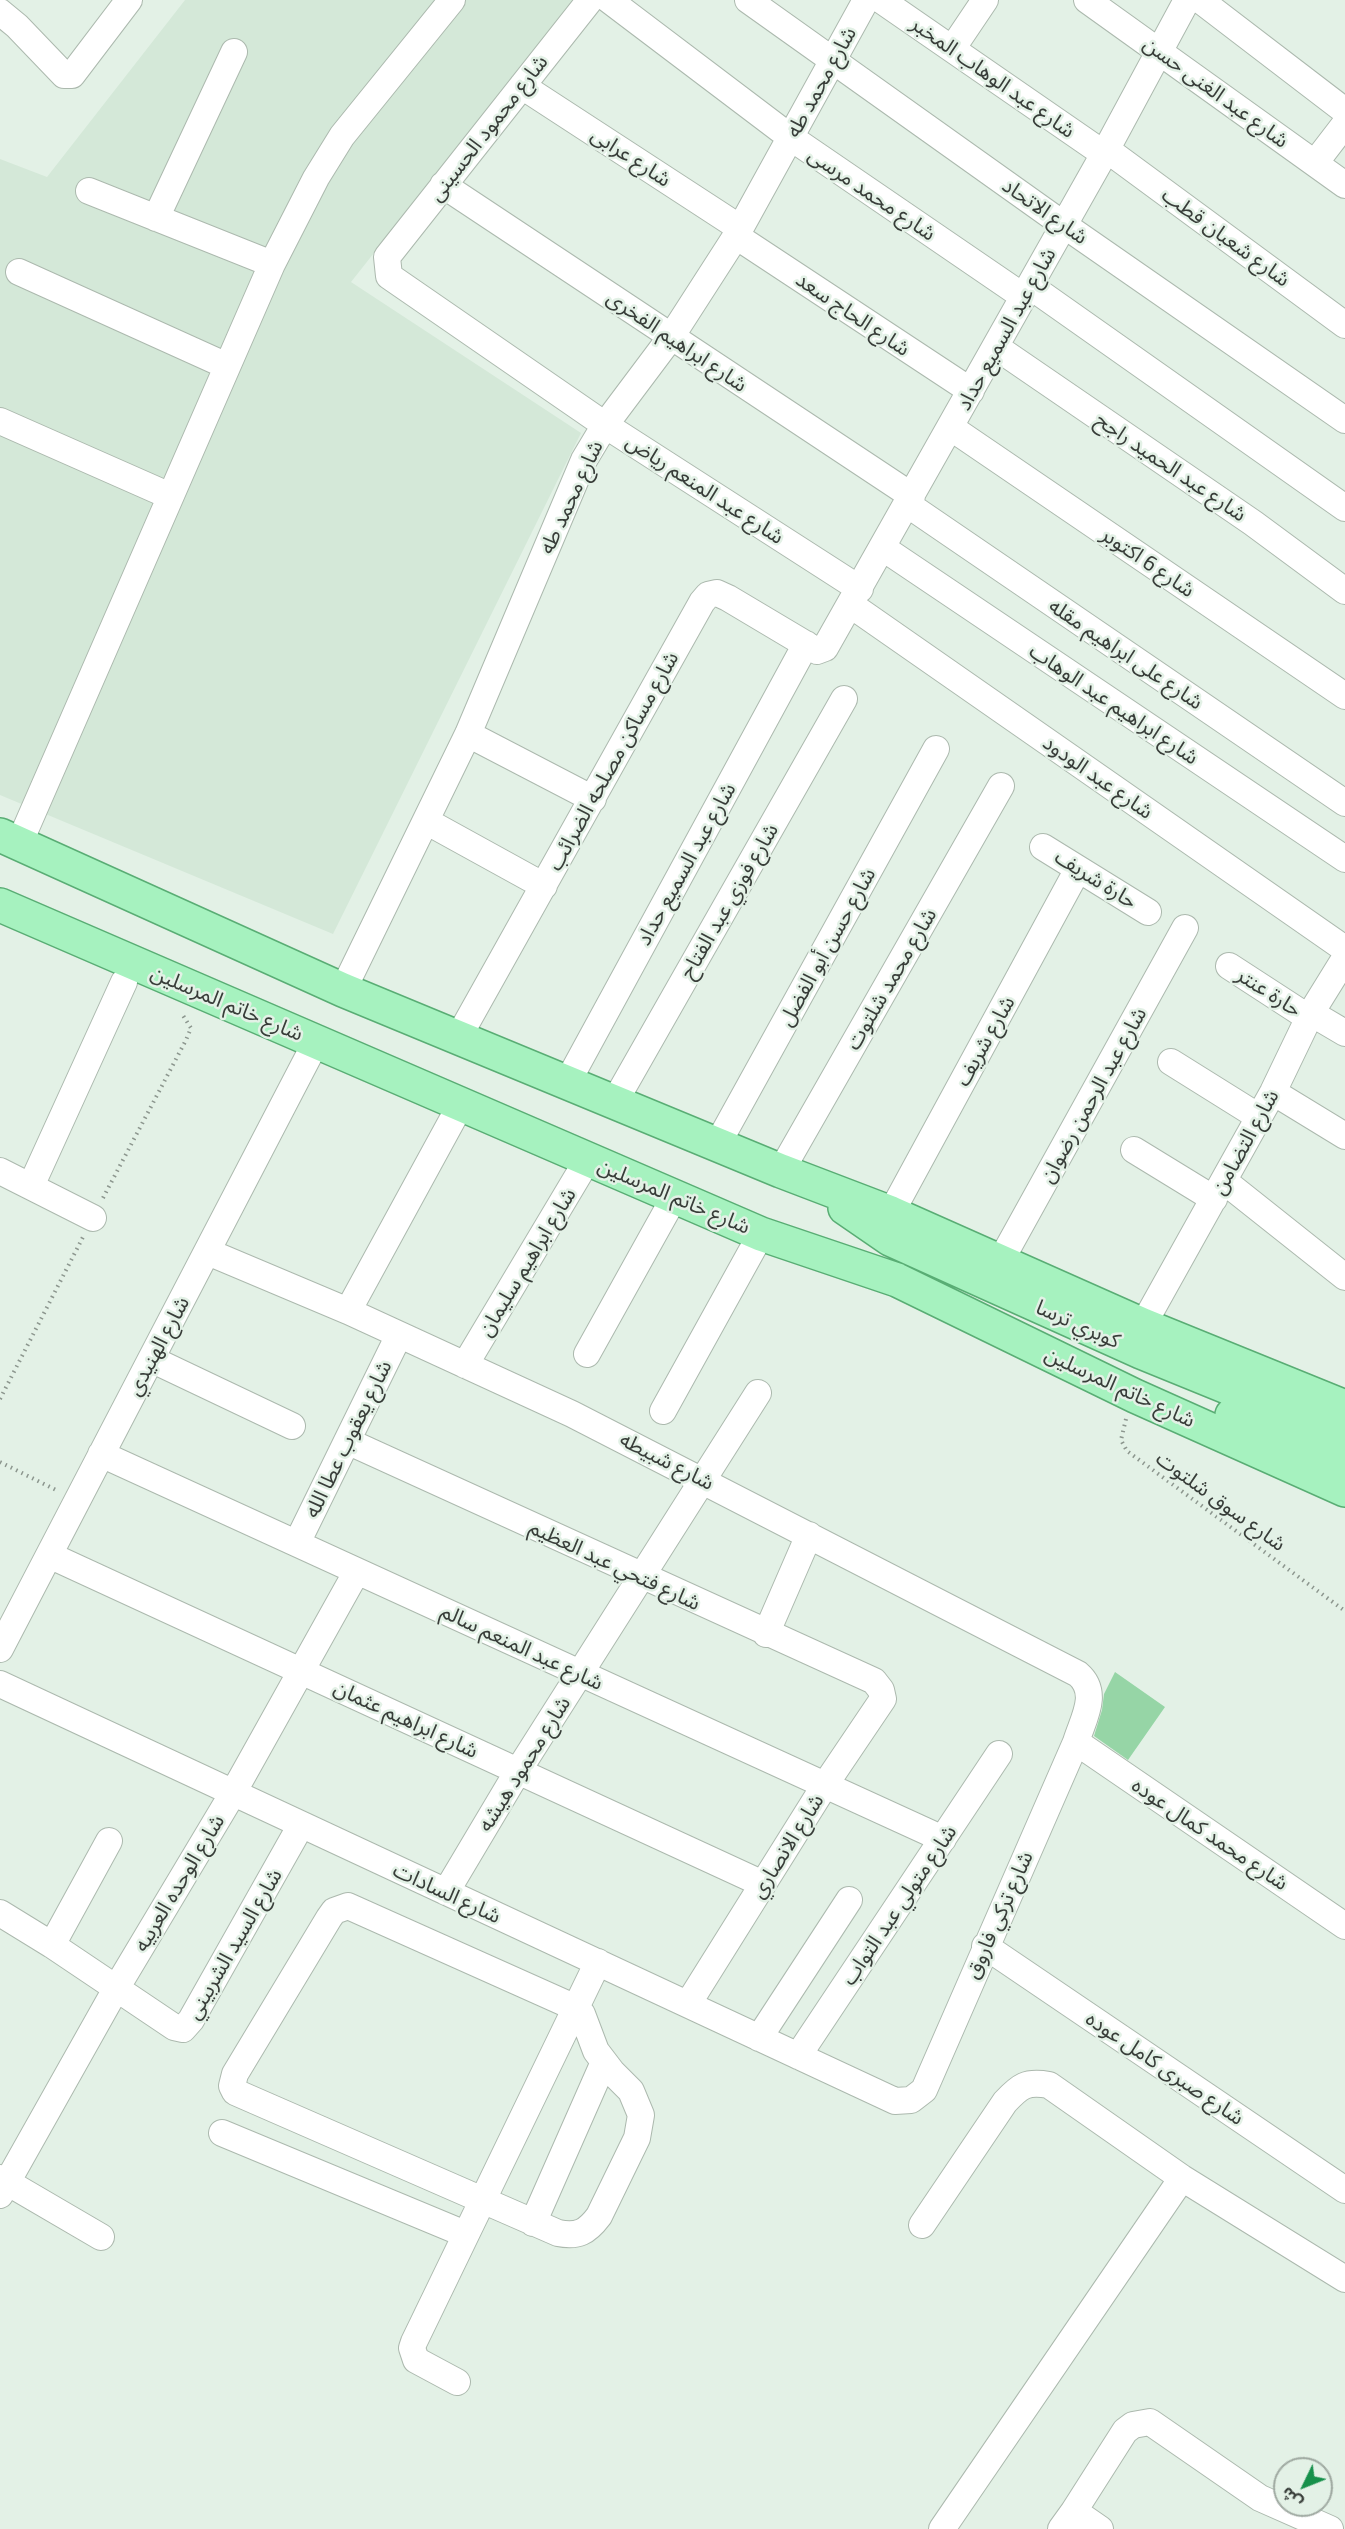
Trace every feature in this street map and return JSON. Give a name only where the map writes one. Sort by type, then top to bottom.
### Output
[{"type":"main road","points":[[10,839],[344,990],[780,1172],[891,1213],[1143,1325],[1345,1407]]},
{"type":"main road","name":"شارع خاتم المرسلين","points":[[0,905],[761,1234],[897,1280],[1135,1396],[1345,1490]]},
{"type":"main road","name":"كوبري ترسا","points":[[825,1188],[855,1217],[890,1239],[1141,1352],[1345,1435]]},
{"type":"main road","name":"كوبري ترسا","points":[[897,1280],[1015,1325],[1345,1461]]},
{"type":"street","points":[[6,9],[64,75],[72,75],[129,0]]},
{"type":"street","points":[[10,839],[170,496],[272,264],[316,178],[342,136],[452,0]]},
{"type":"street","name":"شارع محمود الحسينى","points":[[387,257],[590,0]]},
{"type":"street","name":"شارع محمد مرسى","points":[[609,0],[790,137],[1027,291],[1345,508]]},
{"type":"street","name":"شارع الاتحاد","points":[[748,0],[1064,225],[1345,420]]},
{"type":"street","name":"شارع محمد طه","points":[[344,990],[468,734],[584,460],[605,424],[671,337],[738,232],[866,0]]},
{"type":"street","name":"شارع عبد الوهاب المخبر","points":[[881,0],[1105,152]]},
{"type":"street","points":[[952,49],[985,0]]},
{"type":"street","name":"شارع عبد الغنى حسن","points":[[1087,0],[1345,185]]},
{"type":"street","name":"شارع عبد السميع حداد","points":[[567,1083],[812,648],[825,648],[856,597],[1105,152],[1187,0]]},
{"type":"street","points":[[1200,0],[1345,111]]},
{"type":"street","points":[[156,218],[234,52]]},
{"type":"street","name":"شارع عرابى","points":[[522,86],[738,232]]},
{"type":"street","points":[[1315,163],[1345,124]]},
{"type":"street","name":"شارع شعبان قطب","points":[[1105,152],[1345,325]]},
{"type":"street","name":"شارع ابراهيم الفخرى","points":[[443,185],[910,500]]},
{"type":"street","points":[[90,191],[272,264]]},
{"type":"street","name":"شارع الحاج سعد","points":[[738,232],[971,391]]},
{"type":"street","name":"شارع عبد المنعم رياض","points":[[387,257],[389,276],[396,282],[856,597]]},
{"type":"street","points":[[19,272],[227,366]]},
{"type":"street","name":"شارع عبد الحميد راجح","points":[[996,347],[1253,523],[1345,591]]},
{"type":"street","points":[[0,421],[170,496]]},
{"type":"street","name":"شارع 6 اكتوبر","points":[[950,427],[1345,696]]},
{"type":"street","name":"شارع على ابراهيم مقله","points":[[910,500],[1345,804]]},
{"type":"street","name":"شارع ابراهيم عبد الوهاب","points":[[883,548],[1345,860]]},
{"type":"street","name":"شارع مساكن مصلحه الضرائب","points":[[458,1038],[708,595],[717,593],[728,598],[812,648]]},
{"type":"street","name":"شارع عبد الودود","points":[[856,597],[1345,949]]},
{"type":"street","name":"شارع فوزي عبد الفتاح","points":[[614,1103],[844,699]]},
{"type":"street","points":[[468,734],[593,799]]},
{"type":"street","name":"شارع حسن أبو الفضل","points":[[717,1145],[936,749]]},
{"type":"street","name":"شارع محمد شلتوت","points":[[780,1172],[1001,786]]},
{"type":"street","points":[[426,821],[544,886]]},
{"type":"street","name":"حارة شريف","points":[[1043,847],[1148,912]]},
{"type":"street","name":"شارع شريف","points":[[891,1213],[1078,868]]},
{"type":"street","name":"شارع عبد الرحمن رضوان","points":[[1000,1262],[1185,928]]},
{"type":"street","name":"شارع التضامن","points":[[1143,1325],[1273,1092],[1310,1016],[1345,958]]},
{"type":"street","name":"حارة عنتر","points":[[1228,966],[1310,1016],[1345,1033]]},
{"type":"street","points":[[31,1186],[124,982]]},
{"type":"street","name":"شارع الهنيدي","points":[[0,1649],[316,1042]]},
{"type":"street","points":[[1171,1062],[1259,1117]]},
{"type":"street","points":[[1273,1092],[1345,1137]]},
{"type":"street","points":[[348,1311],[461,1104]]},
{"type":"street","points":[[1134,1150],[1219,1190],[1345,1277]]},
{"type":"street","name":"شارع ابراهيم سليمان","points":[[465,1365],[588,1159]]},
{"type":"street","points":[[0,1171],[93,1218]]},
{"type":"street","points":[[586,1354],[675,1196]]},
{"type":"street","points":[[663,1411],[761,1234]]},
{"type":"street","name":"شارع شبيطه","points":[[208,1252],[348,1311],[572,1414],[1078,1674],[1089,1686],[1091,1694],[1086,1709]]},
{"type":"street","name":"شارع يعقوب عطا الله","points":[[297,1543],[399,1335]]},
{"type":"street","points":[[151,1359],[292,1426]]},
{"type":"street","name":"شارع محمود هيشه","points":[[446,1892],[518,1771],[758,1393]]},
{"type":"street","name":"شارع فتحي عبد العظيم","points":[[347,1441],[874,1682],[881,1689]]},
{"type":"street","name":"شارع عبد المنعم سالم","points":[[101,1454],[943,1839]]},
{"type":"street","points":[[766,1634],[809,1535]]},
{"type":"street","name":"شارع ابراهيم عثمان","points":[[49,1555],[763,1884]]},
{"type":"street","name":"شارع الوحده العربيه","points":[[2,2185],[233,1793],[357,1571]]},
{"type":"street","name":"شارع السادات","points":[[0,1684],[895,2101]]},
{"type":"street","name":"شارع الانصاري","points":[[688,2004],[825,1785],[883,1699],[881,1689]]},
{"type":"street","name":"شارع تركي فاروق","points":[[895,2101],[911,2100],[924,2090],[1076,1742],[1086,1709]]},
{"type":"street","name":"شارع محمد كمال عوده","points":[[1076,1742],[1345,1926]]},
{"type":"street","name":"شارع متولي عبد التواب","points":[[798,2056],[999,1754]]},
{"type":"street","name":"شارع السيد الشربيني","points":[[0,1913],[178,2029],[187,2026],[301,1825]]},
{"type":"street","points":[[52,1945],[109,1841]]},
{"type":"street","points":[[759,2038],[849,1900]]},
{"type":"street","points":[[348,1906],[576,2008],[582,2014],[596,2051],[604,2062],[631,2091],[637,2102],[641,2115],[637,2138],[591,2228],[571,2236],[558,2234],[241,2095],[232,2086],[232,2080],[329,1918],[340,1907],[348,1906]]},
{"type":"street","name":"شارع صبرى كامل عوده","points":[[985,1946],[1345,2190]]},
{"type":"street","points":[[458,2382],[416,2360],[412,2348],[481,2200],[598,1962]]},
{"type":"street","points":[[533,2223],[604,2062]]},
{"type":"street","points":[[922,2225],[1005,2102],[1018,2088],[1033,2083],[1049,2085],[1182,2178],[1345,2278]]},
{"type":"street","points":[[222,2133],[465,2234]]},
{"type":"street","points":[[942,2529],[1182,2178]]},
{"type":"street","points":[[2,2185],[101,2237]]},
{"type":"street","points":[[1100,2529],[1068,2520],[1125,2431],[1133,2425],[1150,2422],[1260,2498],[1330,2529]]},
{"type":"path","points":[[0,1399],[186,1040],[191,1028],[180,1012]]},
{"type":"path","name":"شارع سوق شلتوت","points":[[1135,1396],[1121,1433],[1121,1440],[1127,1451],[1345,1611]]},
{"type":"path","points":[[0,1462],[77,1501]]},
{"type":"shaded area","points":[[185,0],[574,0],[351,282],[581,433],[333,934],[0,795],[0,159],[47,177]]},
{"type":"building","points":[[1115,1672],[1165,1707],[1128,1760],[1094,1736],[1104,1694]]}]
